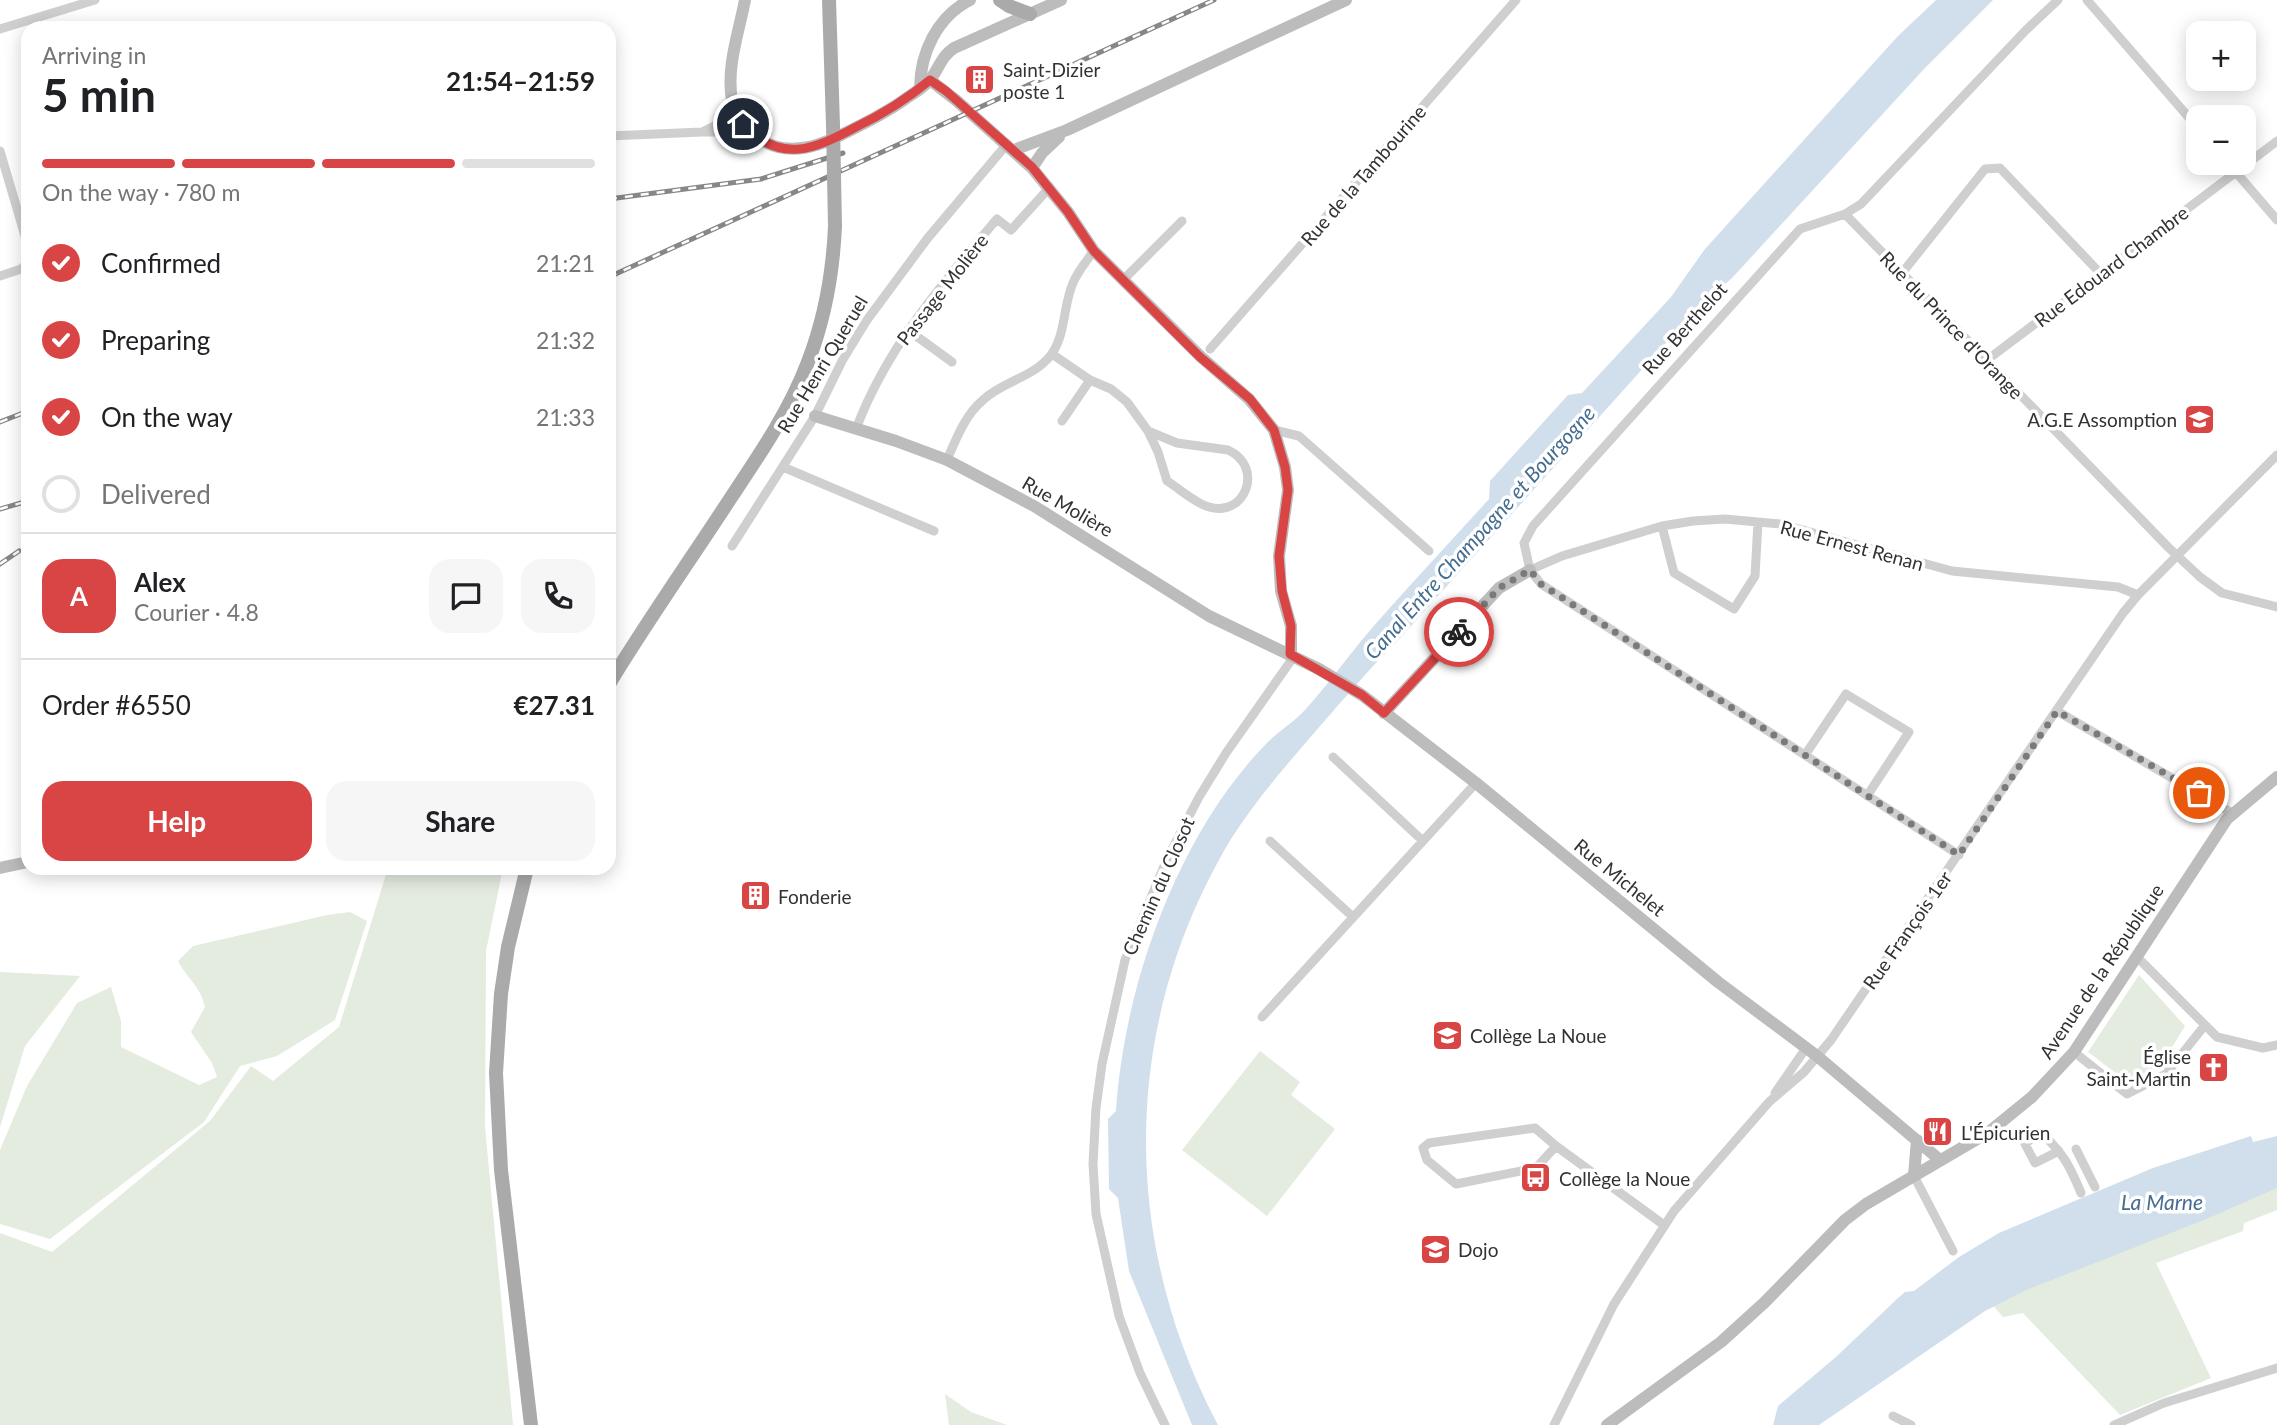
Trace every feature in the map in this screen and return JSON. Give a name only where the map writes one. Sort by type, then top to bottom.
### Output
[{"type":"main road","points":[[746,0],[731,76],[733,103],[737,115],[750,132],[772,146],[785,149],[814,147],[876,117],[925,84],[948,51],[1061,0]]},
{"type":"main road","points":[[823,0],[830,61]]},
{"type":"main road","points":[[616,673],[754,463],[808,363],[830,280],[835,226],[830,0]]},
{"type":"main road","points":[[925,84],[924,58],[937,29],[951,12],[970,0]]},
{"type":"main road","points":[[1000,0],[1030,14]]},
{"type":"main road","name":"Rue Henri Queruel","points":[[1010,147],[1067,130],[1346,0]]},
{"type":"main road","points":[[925,84],[1010,147],[1032,167],[1050,187],[1094,251],[1200,357],[1250,399],[1274,430],[1285,467],[1288,490],[1279,556],[1282,591],[1291,626],[1290,654]]},
{"type":"main road","name":"Rue Henri Queruel","points":[[1032,167],[1047,148],[1067,130]]},
{"type":"main road","name":"Rue Molière","points":[[814,416],[947,460],[1034,506],[1209,616],[1290,654]]},
{"type":"main road","points":[[1384,713],[1499,588],[1530,570]]},
{"type":"main road","name":"Rue Michelet","points":[[1290,654],[1362,695],[1476,783],[1718,982],[1811,1052],[1940,1160]]},
{"type":"main road","name":"Avenue de la République","points":[[1607,1425],[1621,1421],[1721,1342],[1765,1302],[1845,1220],[1866,1204],[1989,1132],[2032,1097],[2074,1052],[2232,813],[2277,777]]},
{"type":"main road","points":[[0,868],[21,864]]},
{"type":"main road","points":[[525,875],[508,947],[501,994],[496,1073],[501,1170],[531,1425]]},
{"type":"main road","points":[[1914,1176],[1917,1140]]},
{"type":"street","points":[[26,21],[95,0]]},
{"type":"street","name":"Rue de la Tambourine","points":[[1210,349],[1516,0]]},
{"type":"street","name":"Rue Berthelot","points":[[1530,570],[1524,543],[1527,533],[1800,229],[1845,214],[1861,204],[2026,30],[2058,0]]},
{"type":"street","points":[[2087,0],[2186,114]]},
{"type":"street","points":[[0,29],[21,23]]},
{"type":"street","points":[[702,132],[737,115]]},
{"type":"street","points":[[616,136],[750,132]]},
{"type":"street","name":"Rue Edouard Chambre","points":[[2256,157],[2277,141]]},
{"type":"street","name":"Rue Henri Queruel","points":[[732,546],[814,416],[867,320],[928,239],[1010,147]]},
{"type":"street","points":[[0,151],[21,222]]},
{"type":"street","points":[[1902,273],[1985,169],[2000,168],[2101,274]]},
{"type":"street","name":"Rue Edouard Chambre","points":[[1987,360],[2232,175]]},
{"type":"street","points":[[2239,175],[2277,220]]},
{"type":"street","name":"Passage Molière","points":[[856,429],[869,393],[908,330],[997,219],[1011,230],[1050,187]]},
{"type":"street","name":"Rue du Prince d'Orange","points":[[1845,214],[2177,556],[2222,593],[2277,607]]},
{"type":"street","points":[[1123,280],[1182,221]]},
{"type":"street","points":[[947,460],[959,433],[984,398],[1027,375],[1052,354],[1060,336],[1072,285],[1078,271],[1094,251]]},
{"type":"street","points":[[0,276],[21,269]]},
{"type":"street","points":[[908,330],[952,362]]},
{"type":"street","points":[[1052,354],[1127,402],[1148,431],[1167,481],[1209,507],[1229,507],[1241,497],[1249,479],[1248,469],[1234,452],[1177,443],[1148,431]]},
{"type":"street","points":[[1062,421],[1090,380]]},
{"type":"street","points":[[1274,430],[1299,436],[1429,551]]},
{"type":"street","points":[[2177,556],[2277,455]]},
{"type":"street","points":[[783,467],[934,531]]},
{"type":"street","name":"Rue Ernest Renan","points":[[1530,570],[1562,556],[1662,526],[1725,519],[1780,524],[1952,571],[2118,587],[2138,594]]},
{"type":"street","points":[[1662,526],[1674,573],[1734,609],[1755,576],[1758,522]]},
{"type":"street","name":"Rue François 1er","points":[[1554,1425],[1614,1304],[1664,1225],[1685,1197],[1769,1102],[1804,1072],[1811,1052],[1959,855],[2138,594],[2177,556]]},
{"type":"street","points":[[1530,570],[1541,584],[1959,855]]},
{"type":"street","name":"Chemin du Closot","points":[[1165,1425],[1140,1373],[1119,1316],[1096,1214],[1094,1150],[1102,1064],[1125,960],[1167,859],[1199,797],[1226,753],[1290,662],[1290,654]]},
{"type":"street","points":[[1805,755],[1846,694],[1909,732],[1867,796]]},
{"type":"street","points":[[2057,711],[2232,813]]},
{"type":"street","points":[[1333,757],[1423,841]]},
{"type":"street","points":[[1262,1017],[1476,783]]},
{"type":"street","points":[[1270,841],[1353,917]]},
{"type":"street","points":[[2137,957],[2217,1037],[2263,1048],[2277,1045]]},
{"type":"street","points":[[2074,1052],[2127,1094],[2166,1074],[2204,1025]]},
{"type":"street","points":[[1556,1146],[1536,1168],[1456,1184],[1424,1155],[1423,1148],[1429,1143],[1535,1128],[1664,1225]]},
{"type":"street","points":[[2077,1149],[2095,1187]]},
{"type":"street","points":[[2059,1151],[2067,1160],[2081,1193]]},
{"type":"street","points":[[1914,1176],[1953,1251]]},
{"type":"street","points":[[2114,1425],[2164,1403],[2277,1368]]},
{"type":"street","points":[[1893,1416],[1912,1425]]},
{"type":"shaded area","points":[[386,875],[502,875],[486,951],[485,1127],[513,1425],[0,1425],[0,1233],[52,1252],[210,1121],[251,1066],[273,1081],[339,1027]]},
{"type":"shaded area","points":[[350,912],[367,921],[335,1020],[277,1056],[240,1066],[204,1122],[50,1239],[0,1224],[0,1150],[27,1086],[77,1003],[111,987],[121,1021],[121,1047],[199,1085],[217,1077],[212,1063],[191,1032],[205,1007],[203,999],[178,961],[193,946]]},
{"type":"shaded area","points":[[0,972],[80,976],[25,1046],[0,1127]]},
{"type":"shaded area","points":[[2139,975],[2185,1026],[2156,1067],[2129,1083],[2088,1052]]},
{"type":"shaded area","points":[[1260,1051],[1300,1082],[1291,1095],[1335,1129],[1267,1216],[1182,1150]]},
{"type":"shaded area","points":[[2277,1167],[2277,1210],[2244,1223],[2243,1231],[2156,1263],[2211,1378],[2120,1415],[2023,1313],[2003,1317],[1985,1296]]},
{"type":"shaded area","points":[[945,1394],[971,1412],[1007,1425],[949,1425]]},
{"type":"water","name":"Canal Entre Champagne et Bourgogne","points":[[1936,0],[1993,0],[1924,69],[1733,277],[1691,315],[1351,691],[1274,780],[1231,839],[1195,909],[1169,981],[1152,1056],[1146,1131],[1150,1206],[1163,1280],[1186,1354],[1218,1425],[1192,1425],[1129,1271],[1118,1198],[1109,1189],[1108,1119],[1116,1111],[1130,1014],[1143,964],[1181,868],[1206,823],[1234,782],[1270,740],[1305,710],[1379,620],[1489,499],[1490,481],[1568,395],[1582,393],[1671,297],[1705,249],[1898,36]]},
{"type":"water","name":"La Marne","points":[[2251,1136],[2253,1142],[2277,1136],[2277,1188],[2204,1220],[2024,1291],[1985,1311],[1819,1425],[1773,1425],[1778,1406],[1837,1356],[1905,1292],[1914,1291],[1959,1257],[1999,1233],[2153,1168]]},
{"type":"railway","points":[[616,274],[1214,0]]},
{"type":"railway","points":[[616,198],[761,179],[843,153]]},
{"type":"railway","points":[[0,422],[21,414]]},
{"type":"railway","points":[[0,509],[21,503]]},
{"type":"railway","points":[[0,564],[19,551]]},
{"type":"way so far","points":[[1459,632],[1499,588],[1530,570],[1541,584],[1959,855],[2057,711],[2199,793]]},
{"type":"place","name":"Saint-Dizier poste 1","points":[[980,80]]},
{"type":"place","name":"A.G.E Assomption","points":[[2200,419]]},
{"type":"place","name":"Fonderie","points":[[755,896]]},
{"type":"place","name":"Collège La Noue","points":[[1447,1035]]},
{"type":"place","name":"Église Saint-Martin","points":[[2214,1067]]},
{"type":"place","name":"L'Épicurien","points":[[1938,1132]]},
{"type":"place","name":"Collège la Noue","points":[[1536,1178]]},
{"type":"place","name":"Dojo","points":[[1435,1249]]},
{"type":"route","points":[[743,124],[760,140],[772,146],[798,150],[828,142],[876,117],[930,80],[946,91],[1032,167],[1050,187],[1094,251],[1200,357],[1250,399],[1274,430],[1285,467],[1288,490],[1279,556],[1282,591],[1291,626],[1290,654],[1362,695],[1384,713],[1459,632]]}]
